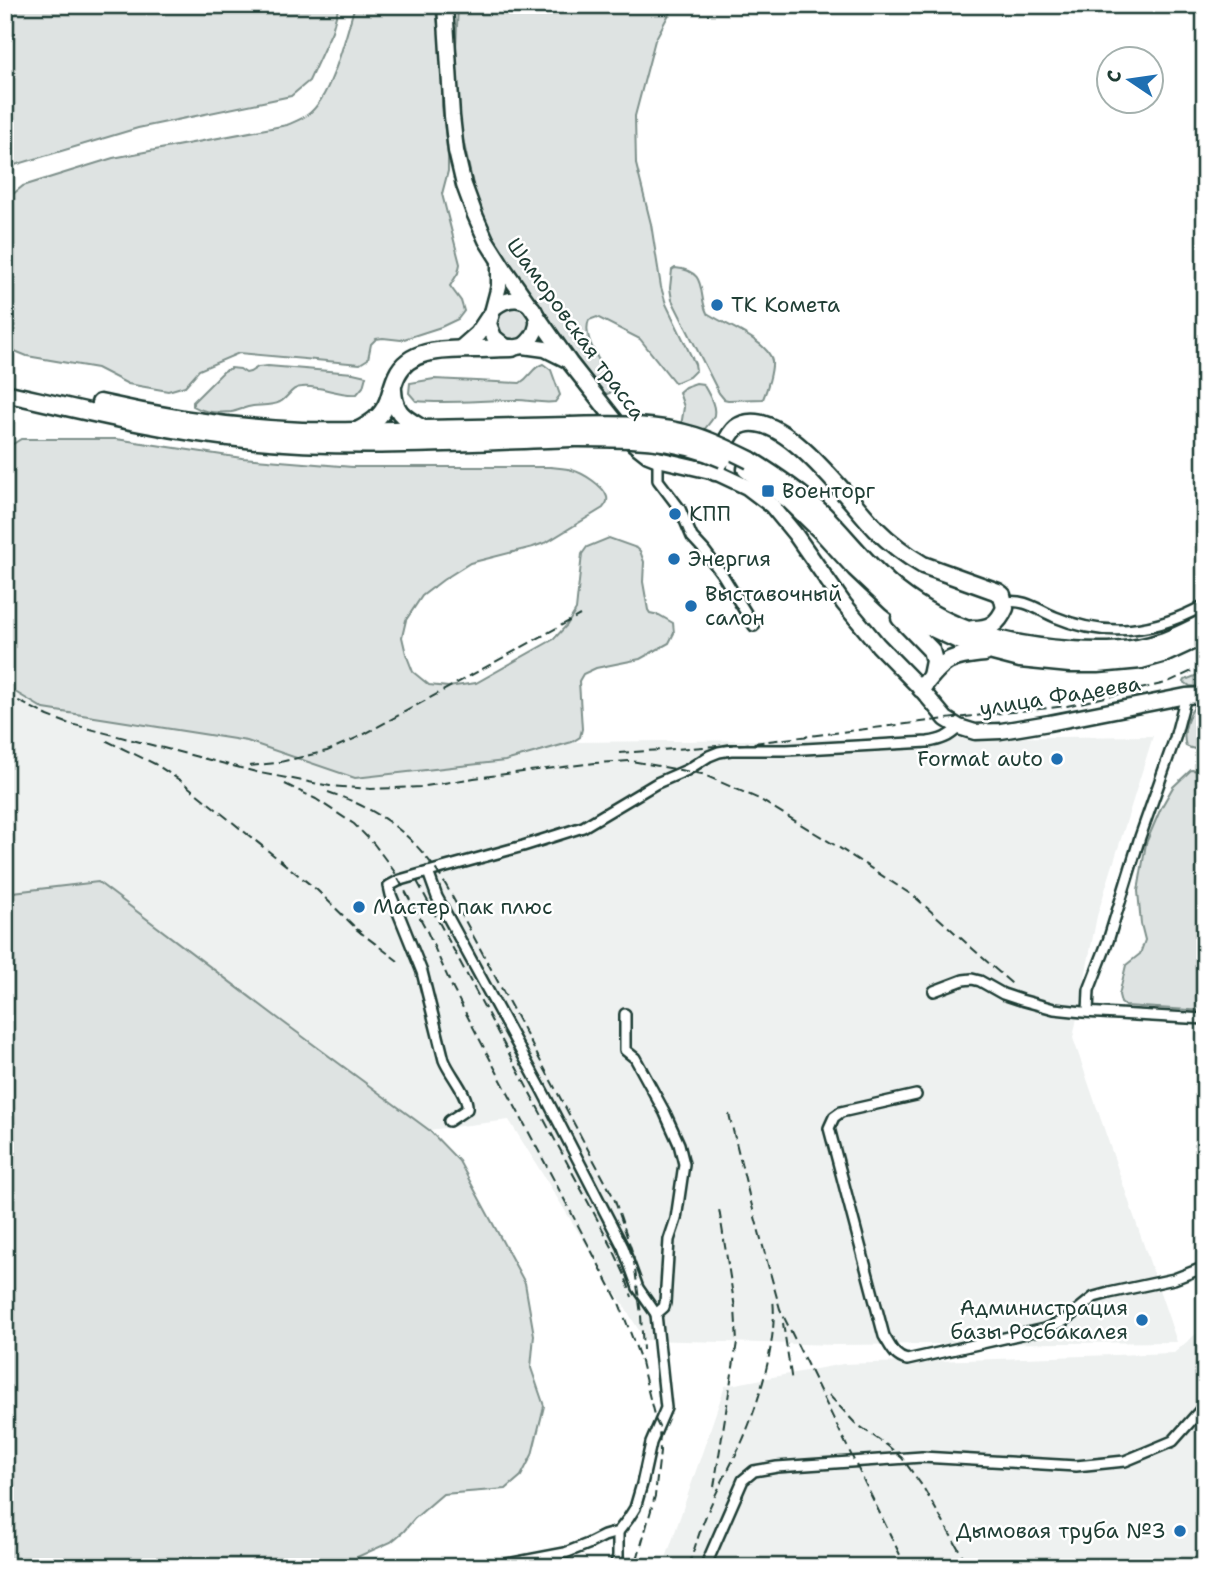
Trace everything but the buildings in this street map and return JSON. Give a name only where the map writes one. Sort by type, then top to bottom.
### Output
[{"type":"highway","points":[[461,349],[478,334],[492,312]]},
{"type":"highway","points":[[357,431],[383,413],[400,369],[411,359],[421,354],[461,349],[518,347]]},
{"type":"highway","points":[[5,382],[133,411],[262,428],[302,431],[423,429],[571,432],[669,442],[706,451],[775,475],[822,513],[899,592],[963,629],[1002,641],[1042,648],[1096,652],[1138,648],[1161,642],[1205,622]]},
{"type":"highway","points":[[393,388],[393,399],[399,413],[423,429]]},
{"type":"highway","points":[[5,393],[131,422],[245,439],[301,443],[456,443],[571,432]]},
{"type":"highway","points":[[715,472],[733,430],[746,424],[757,424],[779,432],[821,465],[875,528],[902,551],[923,565],[998,592],[1008,634],[1042,648]]},
{"type":"highway","points":[[748,465],[789,500],[892,603],[911,618],[958,640],[1020,659],[1098,664],[1141,660],[1166,653],[1205,635]]},
{"type":"highway","points":[[892,603],[897,616],[931,650],[934,660],[926,682]]},
{"type":"highway","points":[[963,629],[987,628],[997,622],[1003,609]]},
{"type":"highway","points":[[926,682],[950,659],[993,652]]},
{"type":"main road","name":"Шаморовская трасса","points":[[445,5],[456,151],[464,185],[486,240],[570,363],[624,433],[648,455],[658,459]]},
{"type":"main road","points":[[498,259],[499,286],[489,324],[494,338],[505,346],[550,351],[570,363]]},
{"type":"main road","points":[[492,312],[501,302],[509,299],[518,299],[533,309],[537,318],[537,329],[532,339],[518,347]]},
{"type":"main road","name":"улица Фадеева","points":[[658,459],[715,472],[747,487],[772,506],[844,604],[878,645],[926,682],[946,719],[959,727],[975,732],[1009,729],[1186,696],[1205,695]]},
{"type":"street","points":[[658,459],[658,480],[680,509],[692,537],[722,574],[754,626]]},
{"type":"street","points":[[1003,609],[1016,601],[1083,627],[1125,631],[1164,623],[1205,605]]},
{"type":"street","points":[[1088,1012],[1089,990],[1108,942],[1140,837],[1175,738],[1186,696]]},
{"type":"street","points":[[449,1121],[467,1109],[468,1101],[444,1060],[422,972],[391,895],[390,886],[400,880],[583,827],[657,783],[687,771],[719,752],[939,741],[959,727]]},
{"type":"street","points":[[428,872],[436,897],[623,1247],[638,1289],[656,1314],[666,1408],[648,1453],[635,1508],[618,1532],[615,1567]]},
{"type":"street","points":[[934,991],[972,979],[1021,1000],[1054,1009],[1205,1019]]},
{"type":"street","points":[[625,1014],[624,1049],[635,1058],[665,1113],[680,1144],[684,1164],[676,1219],[669,1240],[665,1303],[656,1314]]},
{"type":"street","points":[[916,1095],[841,1112],[834,1117],[829,1128],[884,1336],[900,1358],[907,1360],[1044,1329],[1064,1321],[1094,1297],[1167,1281],[1205,1267]]},
{"type":"street","points":[[705,1567],[743,1479],[754,1471],[777,1466],[922,1457],[1076,1466],[1125,1461],[1174,1441],[1205,1405]]},
{"type":"street","points":[[491,1567],[565,1553],[607,1534],[618,1532]]},
{"type":"shaded area","points":[[5,5],[339,5],[332,31],[309,81],[291,96],[138,128],[5,168]]},
{"type":"shaded area","points":[[355,5],[435,5],[442,49],[442,106],[448,156],[448,171],[442,194],[460,264],[450,286],[461,301],[464,311],[458,319],[401,340],[376,339],[371,344],[368,359],[360,364],[239,353],[199,370],[185,386],[168,391],[128,384],[97,368],[27,356],[5,347],[5,301],[10,287],[9,204],[13,194],[23,186],[113,158],[287,125],[303,118],[316,107],[331,81]]},
{"type":"shaded area","points":[[458,5],[674,5],[655,40],[635,116],[636,164],[666,304],[695,364],[696,370],[689,377],[675,383],[640,339],[597,317],[589,320],[588,335],[594,352],[612,383],[610,393],[601,391],[503,256],[485,220],[474,189],[460,126],[456,47]]},
{"type":"shaded area","points":[[675,268],[693,273],[697,278],[707,313],[754,340],[769,354],[772,369],[763,399],[728,400],[719,393],[672,300],[670,288],[672,270]]},
{"type":"shaded area","points":[[523,306],[532,317],[527,336],[514,341],[508,340],[497,332],[495,318],[503,307]]},
{"type":"shaded area","points":[[543,364],[551,370],[560,395],[555,402],[428,402],[416,401],[409,393],[410,383],[434,379],[520,383]]},
{"type":"shaded area","points":[[268,366],[366,376],[363,387],[357,394],[302,387],[277,403],[231,412],[211,412],[193,406],[193,402],[224,371],[231,368],[246,373]]},
{"type":"shaded area","points":[[696,383],[703,384],[714,410],[713,418],[702,433],[681,426],[684,407],[679,392]]},
{"type":"shaded area","points":[[21,439],[116,439],[242,458],[353,467],[550,467],[572,470],[598,484],[607,499],[603,508],[547,542],[470,563],[422,596],[406,620],[402,637],[413,672],[429,685],[448,687],[476,683],[554,639],[576,610],[582,554],[587,547],[609,538],[640,551],[644,562],[643,582],[648,610],[673,623],[674,633],[669,643],[640,659],[596,668],[583,674],[579,681],[582,729],[580,737],[572,742],[505,761],[355,778],[247,741],[44,709],[5,686],[5,449]]},
{"type":"shaded area","points":[[1205,672],[1205,687],[1190,686],[1184,682],[1185,680]]},
{"type":"shaded area","points":[[5,686],[44,709],[247,741],[355,778],[505,761],[572,742],[1153,736],[1097,916],[1073,1038],[1177,1342],[835,1345],[645,1340],[509,1120],[429,1130],[99,882],[5,893]]},
{"type":"shaded area","points":[[1198,702],[1205,702],[1205,750],[1186,746],[1184,735],[1187,722]]},
{"type":"shaded area","points":[[1191,770],[1205,771],[1205,1011],[1125,1006],[1119,995],[1126,965],[1140,954],[1145,940],[1138,891],[1146,843],[1173,787]]},
{"type":"shaded area","points":[[98,882],[429,1130],[459,1161],[525,1283],[534,1335],[531,1368],[544,1406],[532,1455],[521,1476],[506,1489],[443,1494],[391,1542],[357,1557],[352,1567],[5,1567],[5,893]]},
{"type":"shaded area","points":[[1205,1326],[1205,1567],[663,1567],[725,1386],[843,1364],[1174,1353]]},
{"type":"railway","points":[[249,766],[276,763],[327,751],[363,735],[580,615]]},
{"type":"railway","points":[[619,753],[745,744],[1067,706],[1166,683],[1205,665]]},
{"type":"railway","points":[[5,694],[67,723],[260,773],[330,786],[371,789],[420,787],[595,763],[631,761],[702,774],[759,799],[915,897],[1012,984]]},
{"type":"railway","points":[[107,741],[155,764],[181,781],[317,890],[362,934]]},
{"type":"railway","points":[[285,784],[316,799],[354,824],[374,844],[394,871],[426,929],[453,989],[619,1303],[640,1358],[659,1427],[660,1452],[655,1496],[635,1567]]},
{"type":"railway","points":[[328,792],[365,808],[397,828],[424,854],[447,887],[614,1198],[633,1254],[643,1350]]},
{"type":"railway","points":[[417,881],[612,1247],[632,1297]]},
{"type":"railway","points":[[356,929],[398,961]]},
{"type":"railway","points":[[729,1114],[780,1309],[906,1567]]},
{"type":"railway","points":[[714,1487],[737,1342],[735,1308],[719,1209]]},
{"type":"railway","points":[[688,1567],[705,1518],[754,1411],[770,1353],[773,1299]]},
{"type":"railway","points":[[783,1323],[792,1382]]},
{"type":"railway","points":[[829,1395],[855,1423],[902,1458],[923,1487],[969,1567]]},
{"type":"place","name":"ТК Комета","points":[[717,305]]},
{"type":"place","name":"Военторг","points":[[768,491]]},
{"type":"place","name":"КПП","points":[[675,514]]},
{"type":"place","name":"Энергия","points":[[674,559]]},
{"type":"place","name":"Выставочный салон","points":[[691,606]]},
{"type":"place","name":"Format auto","points":[[1057,759]]},
{"type":"place","name":"Мастер пак плюс","points":[[359,907]]},
{"type":"place","name":"Администрация базы Росбакалея","points":[[1142,1320]]},
{"type":"place","name":"Дымовая труба №3","points":[[1180,1531]]}]
